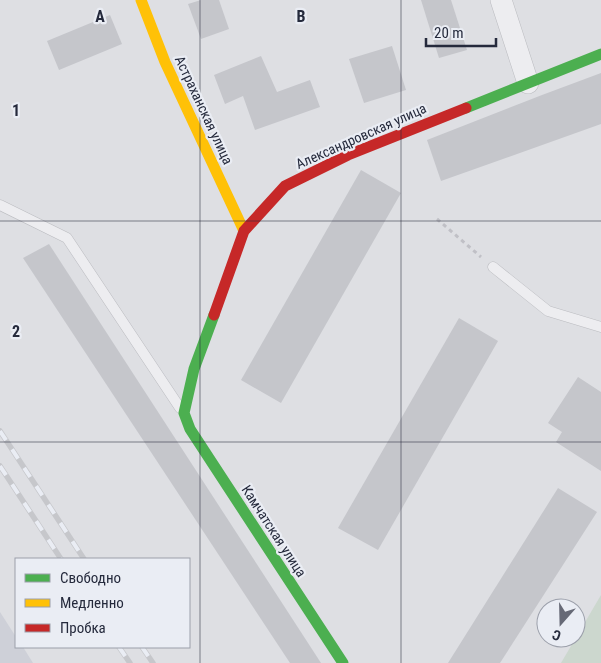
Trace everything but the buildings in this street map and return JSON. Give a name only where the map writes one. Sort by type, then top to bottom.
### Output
[{"type":"street","name":"Астраханская улица","points":[[141,0],[165,62],[244,231]]},
{"type":"street","points":[[501,0],[528,83]]},
{"type":"street","name":"Александровская улица","points":[[184,413],[194,369],[244,231],[285,186],[348,155],[601,54]]},
{"type":"street","name":"Камчатская улица","points":[[184,413],[190,429],[343,663]]},
{"type":"lane","points":[[0,205],[67,238],[184,413]]},
{"type":"lane","points":[[493,267],[548,311],[601,327]]},
{"type":"path","points":[[437,219],[493,267]]},
{"type":"shaded area","points":[[601,595],[601,663],[561,663],[570,648],[586,648],[586,620]]},
{"type":"shaded area","points":[[0,612],[15,635],[15,648],[24,648],[33,663],[0,663]]},
{"type":"railway","points":[[0,431],[83,558]]},
{"type":"railway","points":[[0,466],[60,558]]},
{"type":"railway","points":[[120,648],[130,663]]},
{"type":"railway","points":[[143,648],[153,663]]},
{"type":"traffic: fast","points":[[466,108],[601,54]]},
{"type":"traffic: fast","points":[[214,315],[194,369],[184,413],[190,429],[343,663]]},
{"type":"traffic: slow","points":[[141,0],[165,62],[244,231]]},
{"type":"traffic: jam","points":[[214,315],[244,231],[285,186],[348,155],[466,108]]}]
